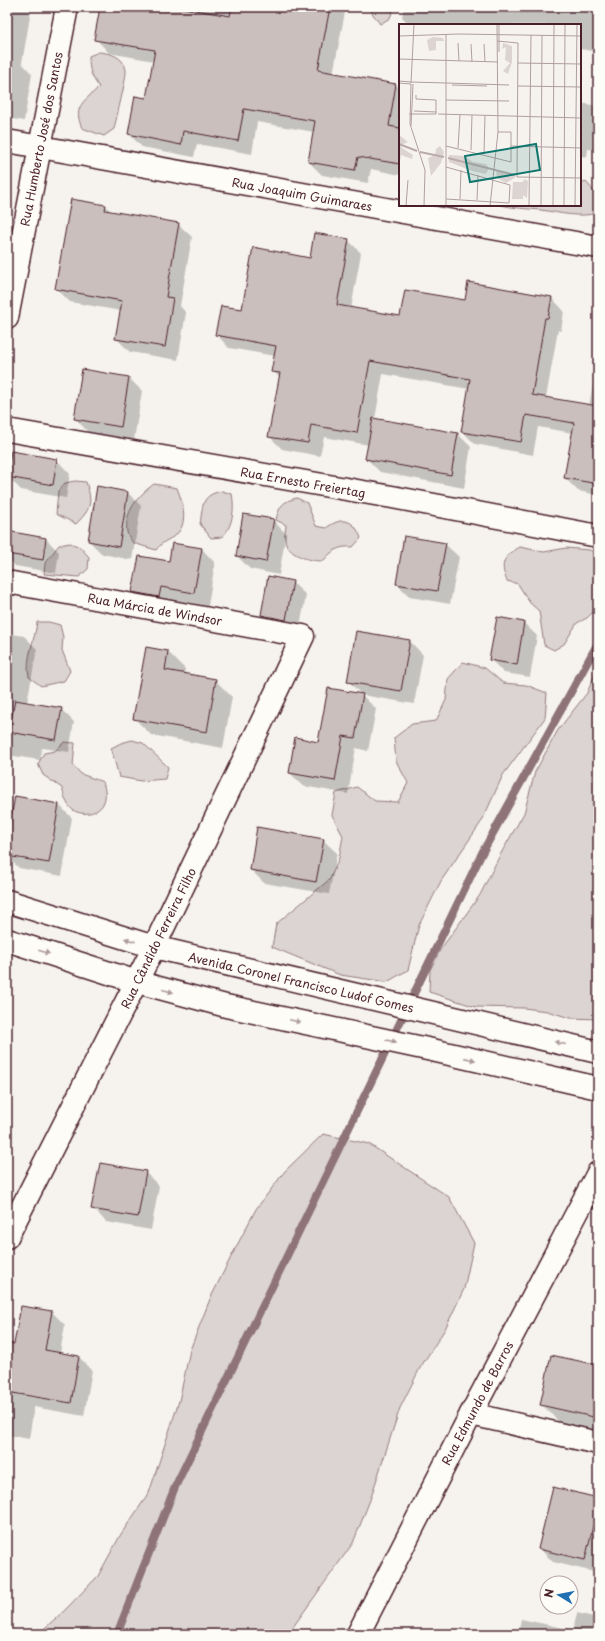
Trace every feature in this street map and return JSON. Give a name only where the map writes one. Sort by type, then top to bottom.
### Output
[{"type":"street","name":"Rua Humberto José dos Santos","points":[[7,318],[67,7]]},
{"type":"street","name":"Rua Joaquim Guimaraes","points":[[7,141],[598,247]]},
{"type":"street","name":"Rua Ernesto Freiertag","points":[[7,430],[392,497],[598,536]]},
{"type":"street","name":"Rua Márcia de Windsor","points":[[7,582],[303,636]]},
{"type":"street","name":"Rua Cândido Ferreira Filho","points":[[7,1237],[12,1213],[154,947],[303,636]]},
{"type":"street","name":"Avenida Coronel Francisco Ludof Gomes","points":[[7,901],[154,947],[372,1000],[443,1015],[598,1052]]},
{"type":"street","points":[[7,940],[136,982],[226,1006],[432,1050],[598,1088]]},
{"type":"street","name":"Rua Edmundo de Barros","points":[[358,1634],[471,1414],[598,1173]]},
{"type":"street","points":[[471,1414],[598,1443]]},
{"type":"shaded area","points":[[371,7],[394,7],[390,18],[380,24],[372,13]]},
{"type":"shaded area","points":[[99,52],[116,56],[123,62],[126,70],[114,129],[104,136],[82,128],[78,114],[79,109],[85,100],[99,87],[91,73],[89,56]]},
{"type":"shaded area","points":[[585,181],[592,189],[598,204],[598,213],[583,215],[505,206],[581,206],[581,183]]},
{"type":"shaded area","points":[[75,481],[86,482],[90,495],[88,510],[76,524],[56,514],[58,491],[65,483]]},
{"type":"shaded area","points":[[154,484],[177,488],[184,514],[182,527],[173,537],[156,550],[133,543],[127,533],[130,510],[138,498]]},
{"type":"shaded area","points":[[222,491],[232,494],[233,511],[231,523],[226,533],[222,537],[211,538],[200,524],[203,506],[204,502],[210,495]]},
{"type":"shaded area","points":[[297,498],[307,503],[316,526],[326,528],[337,522],[347,521],[355,527],[361,538],[353,547],[340,548],[330,554],[323,561],[312,560],[294,553],[286,544],[286,525],[276,520],[282,505]]},
{"type":"shaded area","points":[[70,543],[80,547],[89,557],[88,569],[79,577],[44,574],[45,563],[59,545]]},
{"type":"shaded area","points":[[520,547],[544,552],[566,548],[590,550],[598,556],[598,607],[587,618],[577,623],[564,644],[554,650],[544,645],[539,611],[530,603],[518,584],[507,581],[503,569],[504,561],[507,557]]},
{"type":"shaded area","points":[[37,622],[49,622],[60,625],[63,637],[62,650],[70,671],[64,681],[41,686],[29,677],[29,656]]},
{"type":"shaded area","points":[[463,662],[485,668],[503,683],[526,685],[547,693],[545,718],[503,775],[482,821],[441,881],[419,925],[408,970],[387,982],[340,975],[272,947],[276,924],[330,879],[339,858],[343,836],[332,815],[336,793],[357,787],[375,801],[398,802],[408,783],[396,761],[394,738],[412,724],[436,721],[446,700],[448,679]]},
{"type":"shaded area","points":[[598,666],[598,1019],[570,1018],[547,1011],[524,1008],[476,1007],[429,992],[430,970],[440,950],[480,895],[500,855],[524,813],[535,772],[558,730],[587,693]]},
{"type":"shaded area","points":[[132,740],[143,743],[168,767],[165,779],[141,781],[119,777],[111,748]]},
{"type":"shaded area","points":[[64,742],[75,743],[73,765],[81,774],[103,782],[105,799],[101,807],[94,812],[81,813],[73,810],[67,803],[62,788],[43,775],[38,764],[44,753],[55,751]]},
{"type":"shaded area","points":[[323,1134],[369,1144],[449,1197],[474,1243],[464,1289],[445,1329],[420,1368],[400,1408],[370,1500],[353,1543],[288,1634],[38,1634],[64,1611],[98,1576],[121,1534],[149,1493],[179,1401],[190,1350],[210,1299],[256,1209],[285,1171]]},
{"type":"building","points":[[100,7],[178,7],[230,16],[232,7],[330,7],[318,70],[396,84],[389,126],[399,128],[399,164],[358,157],[355,170],[308,162],[315,121],[244,109],[238,141],[183,131],[181,145],[128,134],[135,96],[146,98],[155,50],[94,40]]},
{"type":"building","points":[[71,199],[106,205],[105,210],[179,223],[166,297],[173,298],[165,347],[115,339],[122,301],[55,289]]},
{"type":"building","points":[[314,233],[349,239],[337,305],[400,316],[405,290],[465,300],[468,282],[552,297],[548,318],[545,318],[532,395],[598,406],[598,484],[564,478],[574,423],[526,415],[521,442],[461,432],[470,379],[370,361],[357,433],[311,425],[308,443],[268,437],[280,373],[271,372],[276,346],[215,335],[221,306],[242,309],[253,247],[310,258]]},
{"type":"building","points":[[82,369],[129,377],[121,427],[74,419]]},
{"type":"building","points":[[373,418],[458,433],[451,475],[365,459]]},
{"type":"building","points":[[11,451],[57,459],[53,485],[7,477]]},
{"type":"building","points":[[97,486],[128,492],[119,547],[88,541]]},
{"type":"building","points":[[243,514],[274,519],[266,562],[236,556]]},
{"type":"building","points":[[7,531],[46,538],[43,560],[7,554]]},
{"type":"building","points":[[404,536],[446,543],[437,591],[396,584]]},
{"type":"building","points":[[172,543],[202,548],[194,593],[161,587],[159,597],[132,592],[139,556],[169,561]]},
{"type":"building","points":[[268,576],[293,581],[286,620],[261,615]]},
{"type":"building","points":[[497,617],[524,622],[517,665],[489,660]]},
{"type":"building","points":[[356,631],[410,640],[401,691],[347,682]]},
{"type":"building","points":[[146,647],[168,651],[165,670],[216,679],[207,732],[133,719]]},
{"type":"building","points":[[328,688],[363,694],[355,738],[343,736],[335,781],[289,773],[295,737],[318,742]]},
{"type":"building","points":[[15,700],[62,708],[56,740],[9,732]]},
{"type":"building","points":[[15,796],[59,804],[49,863],[7,856],[7,839]]},
{"type":"building","points":[[257,827],[324,839],[316,882],[250,870]]},
{"type":"building","points":[[100,1163],[146,1171],[138,1217],[91,1209]]},
{"type":"building","points":[[21,1306],[52,1311],[45,1350],[79,1356],[71,1403],[7,1392],[7,1343],[14,1344]]},
{"type":"building","points":[[551,1355],[598,1365],[598,1418],[540,1405]]},
{"type":"building","points":[[553,1487],[598,1498],[598,1505],[585,1560],[538,1549]]},
{"type":"waterway","points":[[117,1634],[175,1487],[482,853],[598,643]]}]
